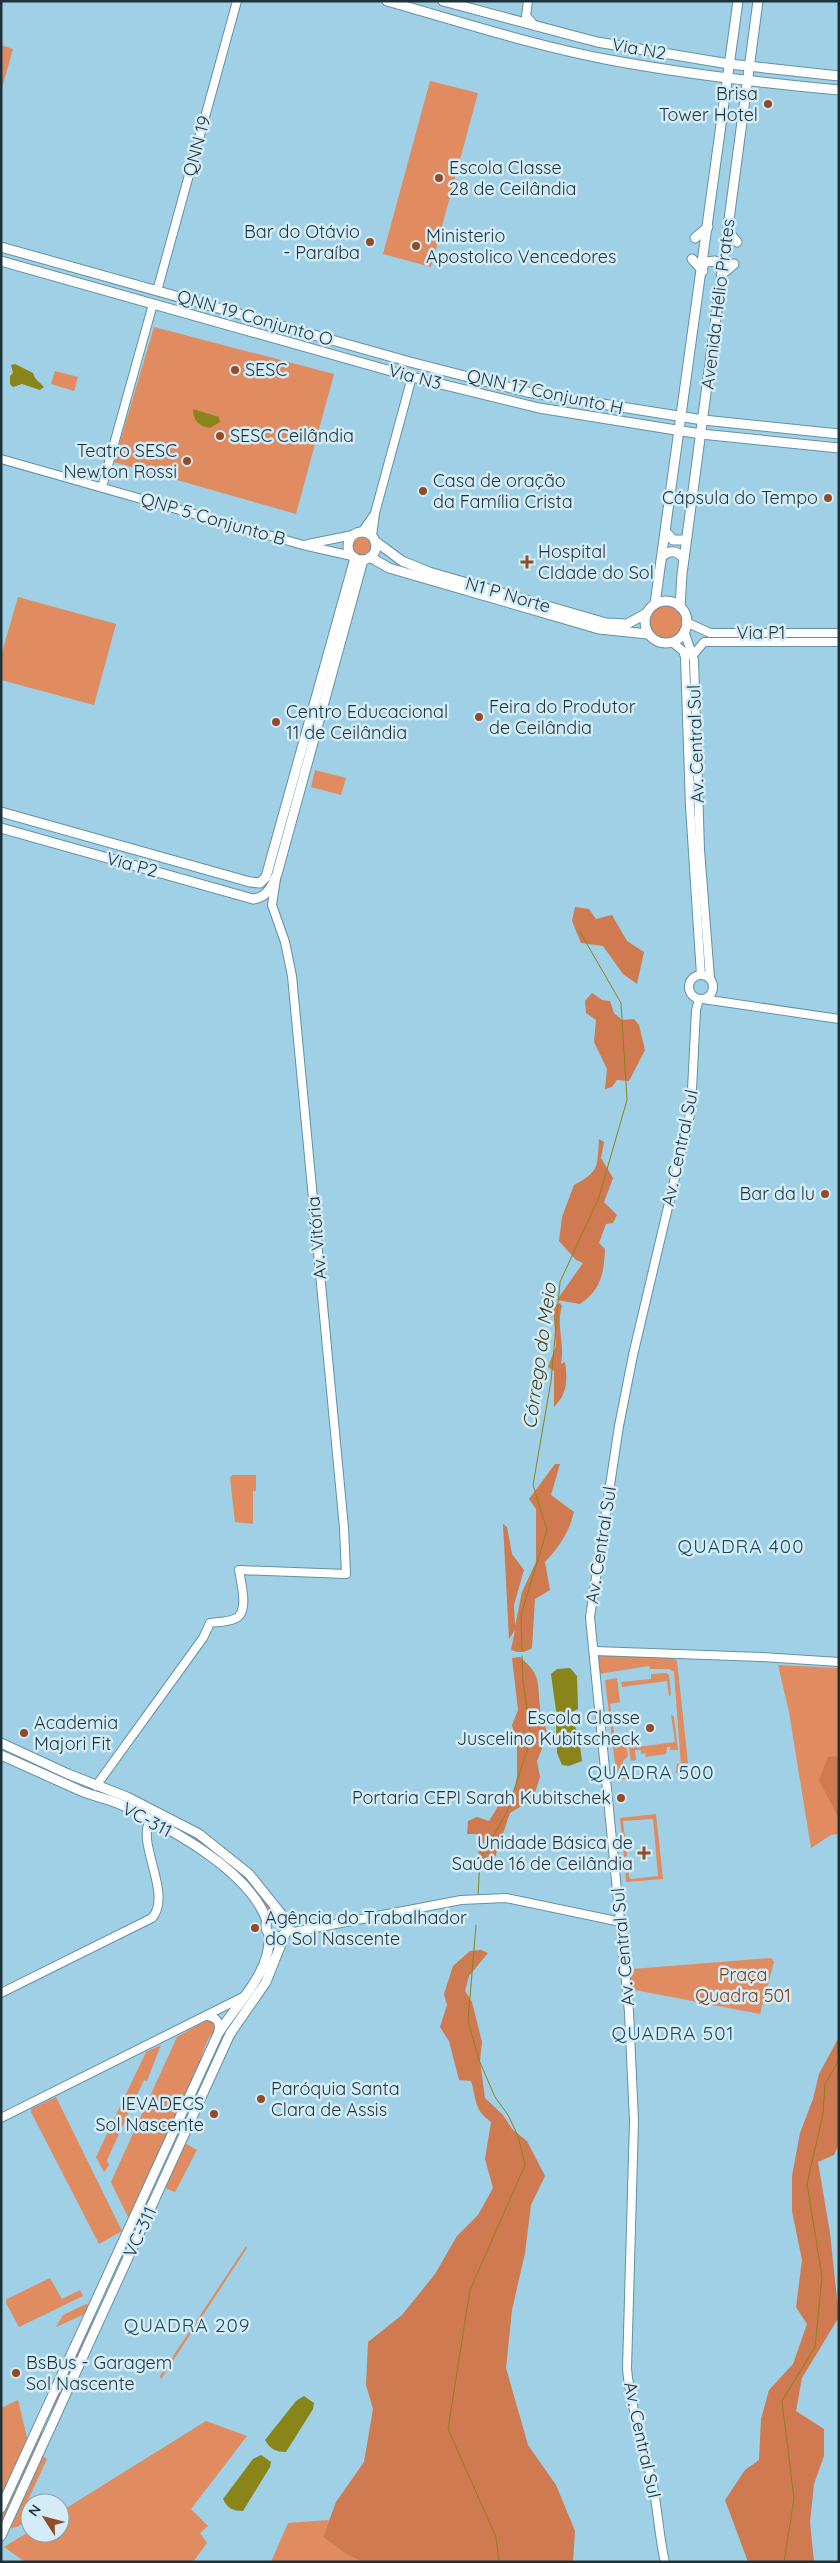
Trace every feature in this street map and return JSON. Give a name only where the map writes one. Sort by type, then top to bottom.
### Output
[{"type":"main road","name":"Via N2","points":[[387,1],[500,34],[609,60],[748,82],[839,90]]},
{"type":"main road","name":"Avenida Hélio Prates","points":[[655,604],[664,555],[738,1]]},
{"type":"main road","name":"Avenida Hélio Prates","points":[[680,607],[686,540],[758,1]]},
{"type":"main road","name":"Via N2","points":[[447,2],[536,27],[662,54],[729,64],[839,76]]},
{"type":"main road","points":[[529,41],[592,51],[594,44],[586,39]]},
{"type":"main road","points":[[609,60],[600,54],[602,47],[642,54],[662,54]]},
{"type":"main road","points":[[695,238],[708,227]]},
{"type":"main road","points":[[728,231],[737,242]]},
{"type":"main road","points":[[1,247],[100,275]]},
{"type":"main road","points":[[705,250],[716,256],[725,254]]},
{"type":"main road","points":[[1,260],[34,267],[38,262],[35,257]]},
{"type":"main road","points":[[692,259],[703,268],[706,262],[715,261],[722,272],[734,264]]},
{"type":"main road","name":"Via N3","points":[[1,260],[412,377],[539,408],[701,434],[839,448]]},
{"type":"main road","points":[[47,274],[44,267],[50,264],[84,274],[100,275]]},
{"type":"main road","name":"QNN 19 Conjunto O","points":[[100,275],[353,346]]},
{"type":"main road","points":[[166,308],[186,310],[258,330],[264,327],[261,320]]},
{"type":"main road","points":[[274,338],[270,332],[275,328],[346,348],[367,350]]},
{"type":"main road","name":"Via N3","points":[[353,346],[410,362]]},
{"type":"main road","name":"QNN 17 Conjunto H","points":[[410,362],[527,392],[616,408],[682,417]]},
{"type":"main road","points":[[464,390],[526,401],[530,397],[527,392]]},
{"type":"main road","points":[[539,408],[537,402],[542,398],[579,405],[616,408]]},
{"type":"main road","points":[[682,417],[839,434]]},
{"type":"main road","points":[[795,444],[839,444]]},
{"type":"main road","points":[[258,898],[273,884],[277,874],[360,571],[360,558],[348,543],[353,535],[362,532],[373,538],[375,550],[360,558]]},
{"type":"main road","points":[[666,532],[673,540],[686,540]]},
{"type":"main road","name":"N1 P Norte","points":[[373,538],[402,561],[429,572],[606,623],[627,624],[647,614]]},
{"type":"main road","points":[[664,555],[668,551],[674,551],[684,558]]},
{"type":"main road","name":"N1 P Norte","points":[[360,558],[581,624],[607,630],[648,634]]},
{"type":"main road","name":"Via P2","points":[[1,812],[250,882],[260,883],[266,877],[360,558]]},
{"type":"main road","points":[[360,571],[381,565]]},
{"type":"main road","points":[[668,601],[680,607],[685,614],[685,627],[672,642],[659,642],[648,634],[645,626],[647,614],[655,604],[668,601]]},
{"type":"main road","points":[[35,838],[42,838],[47,833],[46,826],[39,823]]},
{"type":"main road","name":"Via P2","points":[[1,828],[258,898]]},
{"type":"main road","points":[[60,845],[54,841],[54,835],[58,830],[64,830]]},
{"type":"main road","points":[[1,1743],[92,1784]]},
{"type":"main road","name":"VC-311","points":[[1,1755],[82,1791],[123,1805],[214,1859],[253,1896],[262,1909],[266,1921]]},
{"type":"main road","points":[[67,1784],[72,1779],[70,1775]]},
{"type":"main road","points":[[82,1791],[84,1784],[92,1784]]},
{"type":"main road","name":"VC-311","points":[[92,1784],[127,1797],[199,1834],[249,1874],[282,1915]]},
{"type":"main road","points":[[274,1914],[282,1915],[287,1920],[287,1931],[279,1937],[270,1934],[266,1928],[266,1921],[274,1914]]},
{"type":"main road","name":"VC-311","points":[[1,2536],[230,2034],[266,1982],[287,1931]]},
{"type":"main road","name":"VC-311","points":[[1,2508],[218,2034],[260,1974],[270,1947],[270,1934]]},
{"type":"main road","points":[[183,2138],[182,2129],[194,2103],[191,2098],[188,2100]]},
{"type":"main road","points":[[156,2197],[150,2200],[147,2193],[158,2164]]},
{"type":"main road","points":[[107,2277],[111,2276],[114,2281],[111,2294]]},
{"type":"main road","points":[[44,2414],[42,2428],[46,2431],[51,2428]]},
{"type":"street","name":"QNN 19","points":[[157,291],[237,1]]},
{"type":"street","points":[[528,1],[526,16],[536,27]]},
{"type":"street","points":[[102,487],[152,304]]},
{"type":"street","points":[[373,538],[375,514],[412,377]]},
{"type":"street","name":"QNP 5 Conjunto B","points":[[1,459],[300,543]]},
{"type":"street","points":[[362,532],[375,514]]},
{"type":"street","points":[[300,543],[353,535]]},
{"type":"street","name":"N1 P Norte","points":[[300,543],[360,558]]},
{"type":"street","name":"Via P1","points":[[685,627],[710,633],[839,633]]},
{"type":"street","name":"Av. Central Sul","points":[[664,2562],[653,2488],[640,2431],[630,2402],[628,2369],[634,2120],[627,1968],[595,1651],[590,1618],[609,1488],[633,1355],[691,1110],[696,1010],[712,986],[700,850],[693,655],[685,627]]},
{"type":"street","points":[[753,633],[757,638],[753,642]]},
{"type":"street","points":[[770,642],[768,637],[771,633]]},
{"type":"street","name":"Av. Central Sul","points":[[672,642],[683,651],[685,657],[690,806],[701,975],[694,978],[689,984],[690,993],[704,998]]},
{"type":"street","name":"Via P1","points":[[693,655],[704,642],[839,642]]},
{"type":"street","points":[[258,898],[272,905],[277,874]]},
{"type":"street","name":"Av. Vitória","points":[[92,1784],[203,1638],[210,1623],[234,1619],[240,1614],[243,1604],[240,1570],[346,1574],[343,1511],[292,976],[286,942],[272,905]]},
{"type":"street","points":[[701,975],[710,978]]},
{"type":"street","points":[[704,998],[839,1019]]},
{"type":"street","points":[[595,1651],[839,1662]]},
{"type":"street","points":[[1,1993],[152,1918],[159,1908],[159,1897],[147,1831],[150,1820]]},
{"type":"street","points":[[287,1931],[294,1932],[461,1900],[491,1897],[621,1922]]},
{"type":"street","points":[[1,2118],[243,1997]]},
{"type":"street","points":[[208,2016],[214,2017],[218,2021],[220,2026],[218,2034]]},
{"type":"green space","points":[[1,45],[13,49],[1,91]]},
{"type":"green space","points":[[430,81],[478,93],[431,267],[383,254]]},
{"type":"green space","name":"SESC Ceilândia","points":[[154,327],[334,374],[296,514],[114,462]]},
{"type":"green space","points":[[55,371],[78,377],[74,391],[51,384]]},
{"type":"green space","points":[[362,535],[370,538],[373,546],[370,554],[362,557],[354,554],[351,546],[354,538]]},
{"type":"green space","points":[[18,597],[116,624],[94,705],[1,680],[1,656]]},
{"type":"green space","points":[[666,604],[673,605],[679,609],[683,615],[683,629],[679,635],[673,639],[666,640],[659,639],[653,635],[649,629],[648,622],[649,615],[653,609],[659,605]]},
{"type":"green space","points":[[315,770],[346,778],[341,795],[311,787]]},
{"type":"green space","points":[[232,1475],[256,1475],[256,1491],[253,1491],[253,1524],[235,1522],[230,1478]]},
{"type":"green space","points":[[598,1656],[673,1658],[677,1661],[689,1772],[676,1773],[677,1763],[681,1766],[674,1672],[669,1669],[650,1669],[649,1666],[599,1674]]},
{"type":"green space","points":[[778,1665],[839,1668],[839,1834],[831,1835],[811,1848],[789,1712]]},
{"type":"green space","points":[[666,1673],[669,1675],[671,1694],[669,1697],[667,1681],[622,1687],[621,1682],[651,1679],[651,1674]]},
{"type":"green space","points":[[617,1678],[620,1702],[610,1704],[615,1739],[625,1738],[628,1756],[623,1761],[623,1768],[632,1774],[632,1778],[617,1780],[605,1680]]},
{"type":"green space","points":[[671,1714],[674,1717],[678,1750],[670,1750],[670,1747],[667,1747],[666,1754],[645,1757],[646,1753],[641,1754],[641,1750],[635,1750],[636,1760],[631,1761],[625,1720],[630,1748],[675,1742]]},
{"type":"green space","points":[[87,1786],[148,1810],[207,1842],[246,1874],[275,1911],[267,1914],[217,1856],[86,1788]]},
{"type":"green space","points":[[656,1814],[663,1879],[626,1882],[625,1860],[627,1860],[629,1877],[631,1879],[658,1876],[653,1819],[623,1821],[627,1856],[624,1857],[620,1818]]},
{"type":"green space","name":"Praça Quadra 501","points":[[771,1958],[774,1962],[760,2014],[630,1989],[629,1971],[632,1969]]},
{"type":"green space","points":[[209,2019],[215,2024],[216,2029],[205,2046],[200,2066],[132,2216],[128,2217],[111,2182],[177,2037]]},
{"type":"green space","points":[[161,2045],[147,2081],[144,2080],[126,2118],[129,2122],[124,2123],[107,2160],[109,2165],[104,2172],[96,2157],[146,2052]]},
{"type":"green space","points":[[56,2097],[122,2231],[99,2244],[31,2112],[31,2109]]},
{"type":"green space","points":[[183,2142],[197,2150],[175,2192],[167,2189],[165,2183],[181,2153]]},
{"type":"green space","points":[[246,2246],[247,2248],[161,2379],[160,2376]]},
{"type":"green space","points":[[50,2278],[62,2299],[80,2290],[83,2296],[19,2327],[6,2303],[7,2299]]},
{"type":"green space","points":[[110,2279],[95,2314],[94,2325],[46,2428],[60,2387]]},
{"type":"green space","points":[[86,2304],[89,2305],[85,2314],[56,2327],[63,2315]]},
{"type":"green space","points":[[18,2400],[28,2442],[1,2502],[1,2408]]},
{"type":"green space","points":[[206,2421],[247,2436],[191,2509],[208,2526],[200,2533],[207,2543],[193,2562],[25,2562],[4,2547],[20,2537],[20,2543],[70,2543],[70,2506]]},
{"type":"green space","points":[[40,2431],[44,2434],[1,2529],[1,2516]]},
{"type":"green space","points":[[41,2455],[47,2459],[31,2493],[26,2493]]},
{"type":"green space","points":[[20,2501],[20,2525],[9,2527]]},
{"type":"green space","points":[[329,2520],[323,2537],[346,2554],[362,2562],[271,2562],[288,2523]]},
{"type":"shaded area","points":[[15,364],[33,373],[35,378],[44,387],[40,390],[22,384],[13,387],[10,384],[10,376],[13,373],[11,365]]},
{"type":"shaded area","points":[[193,409],[219,417],[220,422],[210,428],[203,426],[195,420]]},
{"type":"shaded area","points":[[575,907],[589,909],[596,919],[612,915],[627,941],[644,952],[637,984],[623,974],[603,946],[581,943],[572,921]]},
{"type":"shaded area","points":[[592,993],[602,1000],[610,1001],[614,1013],[622,1020],[634,1019],[639,1025],[645,1050],[629,1081],[617,1080],[612,1087],[605,1089],[607,1069],[594,1042],[596,1020],[586,1013],[585,1001]]},
{"type":"shaded area","points":[[599,1139],[604,1142],[601,1158],[613,1178],[604,1202],[617,1215],[613,1223],[606,1224],[599,1243],[605,1249],[604,1266],[597,1287],[587,1299],[580,1304],[557,1300],[583,1263],[576,1260],[559,1241],[562,1217],[574,1185],[589,1176],[596,1167]]},
{"type":"shaded area","points":[[560,1303],[562,1306],[560,1313],[561,1364],[565,1362],[566,1387],[562,1397],[554,1407],[554,1371],[548,1367],[556,1346],[553,1306]]},
{"type":"shaded area","points":[[555,1464],[560,1464],[551,1495],[574,1512],[563,1538],[545,1562],[550,1590],[535,1599],[532,1648],[525,1652],[516,1652],[511,1650],[515,1630],[509,1639],[503,1524],[507,1527],[512,1554],[524,1570],[514,1605],[515,1626],[522,1592],[536,1562],[536,1509],[529,1499]]},
{"type":"shaded area","points":[[520,1657],[532,1669],[537,1680],[541,1714],[548,1734],[537,1761],[540,1777],[533,1799],[510,1813],[494,1860],[483,1860],[478,1852],[485,1845],[476,1834],[467,1834],[468,1821],[477,1817],[489,1821],[500,1803],[514,1792],[517,1777],[517,1747],[512,1725],[518,1710],[512,1658]]},
{"type":"shaded area","points":[[570,1668],[577,1676],[578,1709],[561,1713],[556,1711],[551,1674],[557,1669]]},
{"type":"shaded area","points":[[573,1720],[579,1738],[582,1761],[569,1766],[562,1765],[557,1753],[556,1724],[559,1721]]},
{"type":"shaded area","points":[[839,1756],[839,1819],[819,1780],[828,1757]]},
{"type":"shaded area","points":[[481,1950],[488,1953],[469,1976],[465,1991],[472,2002],[482,2042],[480,2061],[485,2098],[503,2115],[512,2129],[527,2141],[545,2176],[531,2205],[525,2253],[512,2310],[506,2368],[528,2445],[556,2485],[575,2531],[573,2562],[362,2562],[346,2554],[323,2537],[336,2502],[364,2462],[373,2409],[366,2385],[368,2342],[402,2315],[435,2274],[457,2236],[478,2215],[493,2188],[485,2159],[491,2122],[478,2108],[471,2081],[459,2080],[449,2041],[440,2027],[447,2005],[444,1994],[453,1966],[470,1951]]},
{"type":"shaded area","points":[[839,2037],[839,2144],[834,2155],[818,2162],[830,2233],[839,2317],[802,2378],[796,2411],[824,2429],[824,2456],[814,2484],[810,2522],[814,2562],[748,2562],[725,2500],[745,2470],[759,2460],[761,2419],[769,2390],[793,2364],[807,2324],[796,2307],[802,2260],[792,2211],[792,2176],[800,2133],[813,2099],[819,2074]]},
{"type":"shaded area","points":[[304,2396],[314,2403],[313,2409],[286,2452],[269,2446],[265,2440],[296,2401]]},
{"type":"shaded area","points":[[261,2455],[271,2462],[270,2467],[243,2511],[226,2505],[223,2499],[253,2459]]},
{"type":"waterway","name":"Córrego do Meio","points":[[522,1650],[521,1615],[547,1530],[533,1485],[551,1381],[560,1282],[599,1197],[627,1100],[621,1003],[580,932]]},
{"type":"waterway","name":"Córrego do Meio","points":[[478,1896],[480,1859],[507,1812],[531,1738],[523,1681],[522,1656]]},
{"type":"waterway","name":"Córrego do Meio","points":[[476,1925],[468,2021],[479,2060],[495,2097],[508,2115],[518,2136],[525,2165],[470,2290],[448,2429],[496,2537],[499,2562]]},
{"type":"waterway","points":[[784,2562],[794,2499],[782,2401],[815,2347],[822,2277],[807,2184],[823,2114],[825,2084],[839,2060]]},
{"type":"place","name":"Brisa Tower Hotel","points":[[768,104]]},
{"type":"place","name":"Escola Classe 28 de Ceilândia","points":[[439,178]]},
{"type":"place","name":"Bar do Otávio - Paraíba","points":[[370,242]]},
{"type":"place","name":"Ministerio Apostolico Vencedores","points":[[416,246]]},
{"type":"place","name":"SESC","points":[[235,370]]},
{"type":"place","name":"SESC Ceilândia","points":[[220,436]]},
{"type":"place","name":"Teatro SESC Newton Rossi","points":[[187,461]]},
{"type":"place","name":"Casa de oração da Família Crista","points":[[423,491]]},
{"type":"place","name":"Cápsula do Tempo","points":[[828,498]]},
{"type":"place","name":"Hospital CIdade do Sol","points":[[527,562]]},
{"type":"place","name":"Feira do Produtor de Ceilândia","points":[[479,717]]},
{"type":"place","name":"Centro Educacional 11 de Ceilândia","points":[[276,722]]},
{"type":"place","name":"Bar da lu","points":[[825,1194]]},
{"type":"place","name":"Escola Classe Juscelino Kubitscheck","points":[[650,1728]]},
{"type":"place","name":"Academia Majori Fit","points":[[24,1733]]},
{"type":"place","name":"Portaria CEPI Sarah Kubitschek","points":[[621,1798]]},
{"type":"place","name":"Unidade Básica de Saúde 16 de Ceilândia","points":[[644,1853]]},
{"type":"place","name":"Agência do Trabalhador do Sol Nascente","points":[[255,1928]]},
{"type":"place","name":"Paróquia Santa Clara de Assis","points":[[261,2099]]},
{"type":"place","name":"IEVADECS Sol Nascente","points":[[214,2114]]},
{"type":"place","name":"BsBus - Garagem Sol Nascente","points":[[16,2373]]},
{"type":"district","name":"QUADRA 400","points":[[741,1546]]},
{"type":"district","name":"QUADRA 500","points":[[651,1772]]},
{"type":"district","name":"QUADRA 501","points":[[673,2033]]},
{"type":"district","name":"QUADRA 209","points":[[187,2325]]}]
